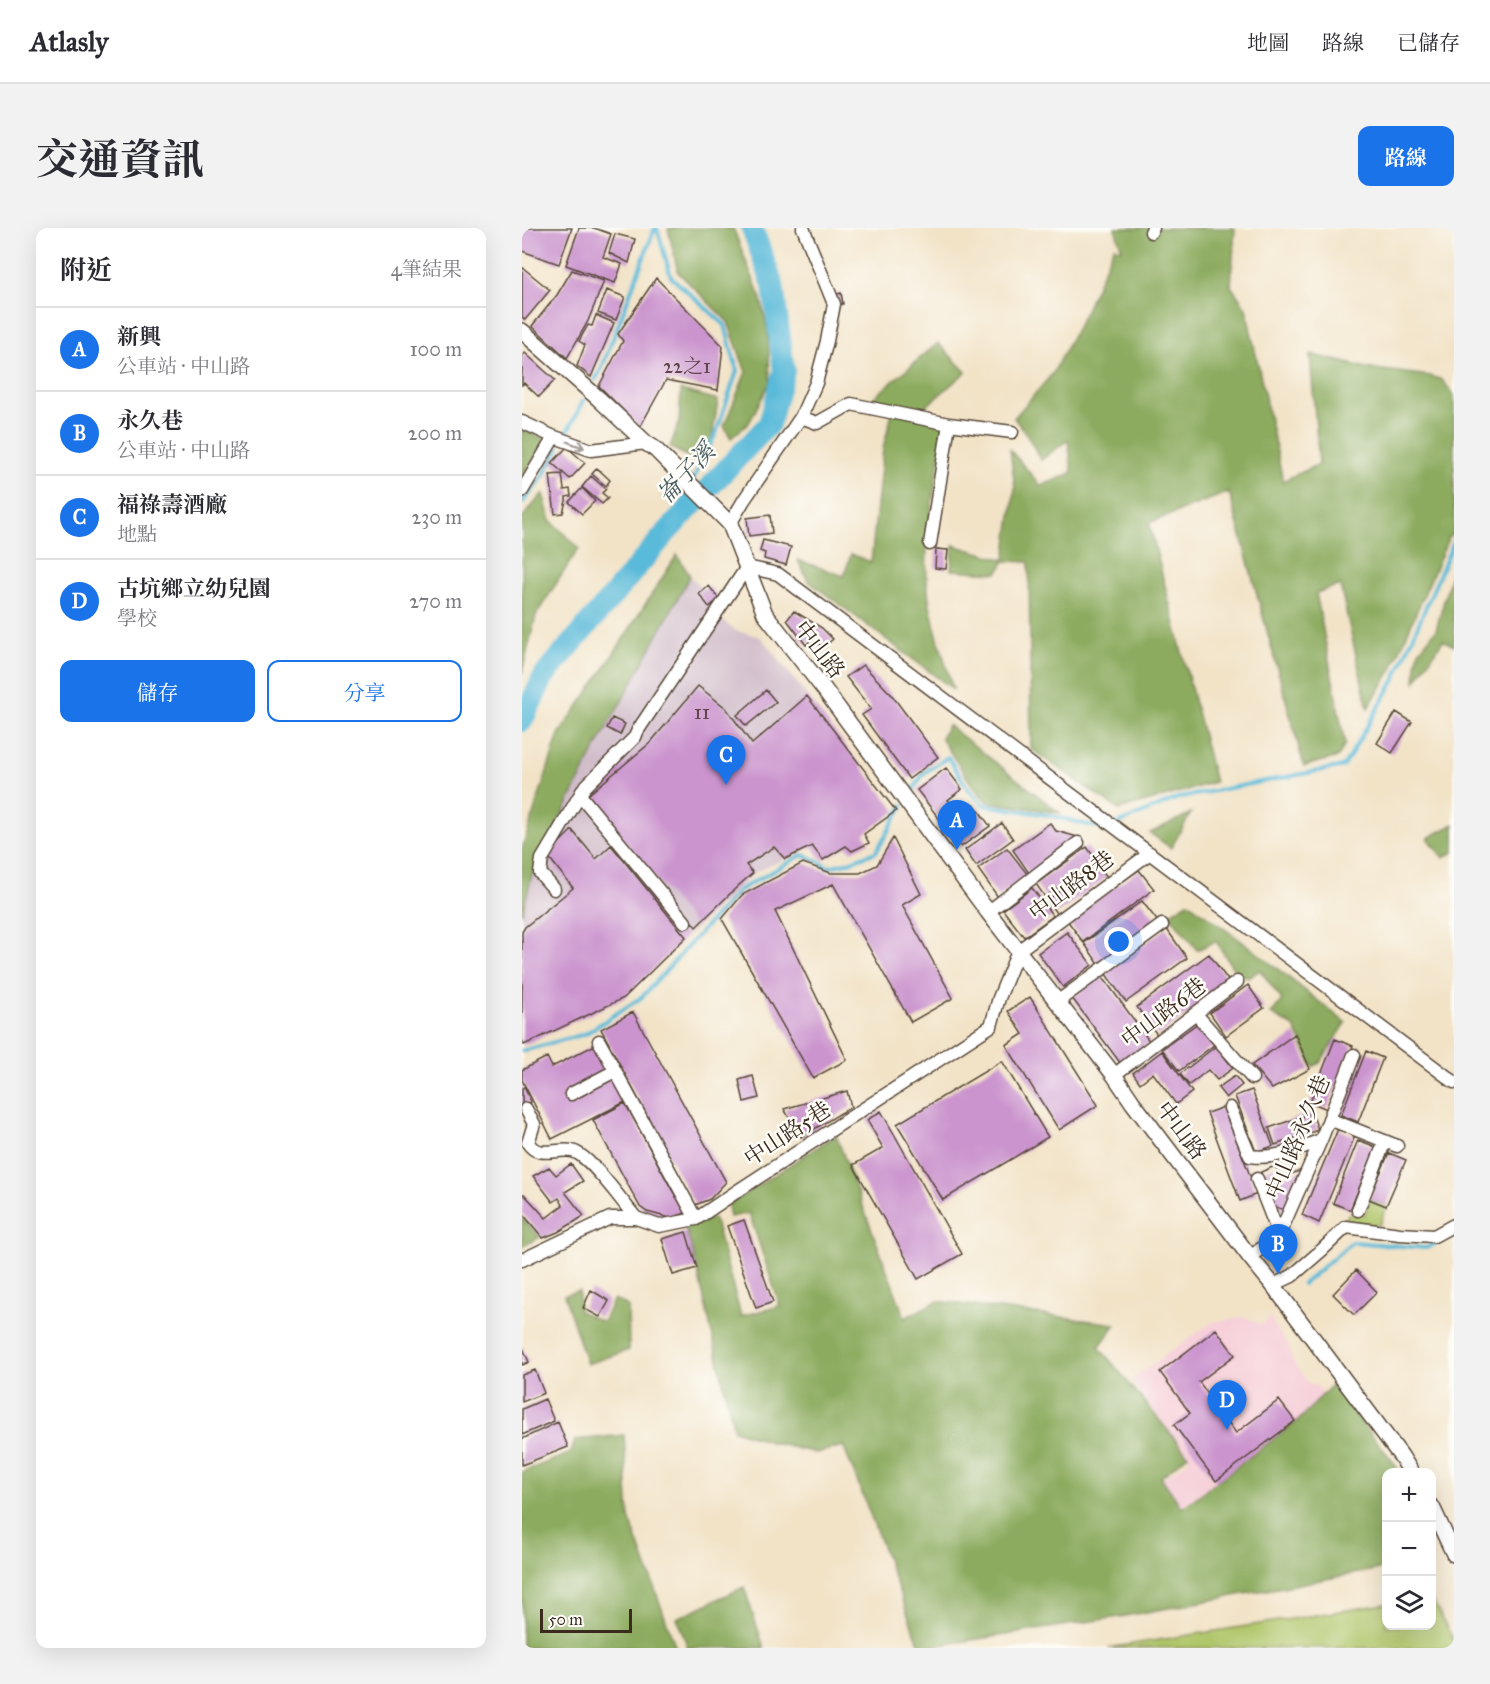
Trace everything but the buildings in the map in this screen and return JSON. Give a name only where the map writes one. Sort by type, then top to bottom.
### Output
[{"type":"main road","points":[[522,331],[651,446],[730,524]]},
{"type":"main road","name":"中山路","points":[[730,524],[765,614],[824,689],[988,912],[1273,1285],[1408,1468]]},
{"type":"main road","points":[[1436,1517],[1454,1554]]},
{"type":"street","points":[[730,524],[801,417],[816,383],[827,341],[834,304],[803,228]]},
{"type":"street","points":[[801,417],[817,423],[850,404],[949,424],[1012,432]]},
{"type":"street","points":[[522,422],[554,437],[591,450],[651,446]]},
{"type":"street","points":[[930,544],[949,424]]},
{"type":"street","points":[[522,491],[554,437]]},
{"type":"street","points":[[554,889],[540,873],[542,859],[584,788],[635,737],[747,567],[778,574],[1454,1082]]},
{"type":"street","points":[[580,795],[685,922]]},
{"type":"street","points":[[988,912],[1078,843]]},
{"type":"street","name":"中山路8巷","points":[[1018,951],[1150,853]]},
{"type":"street","points":[[1058,1002],[1162,925]]},
{"type":"street","name":"中山路5巷","points":[[522,1260],[610,1218],[636,1218],[659,1226],[696,1219],[991,1026],[999,998],[1018,951]]},
{"type":"street","name":"中山路6巷","points":[[1114,1075],[1237,982]]},
{"type":"street","points":[[1196,1014],[1252,1078]]},
{"type":"street","points":[[599,1041],[696,1219]]},
{"type":"street","name":"中山路永久巷","points":[[1250,1257],[1279,1235],[1321,1140],[1354,1055]]},
{"type":"street","points":[[571,1094],[615,1071]]},
{"type":"street","points":[[1230,1108],[1250,1156],[1262,1158],[1287,1153],[1321,1140]]},
{"type":"street","points":[[526,1109],[534,1124],[528,1143],[531,1148],[538,1152],[573,1151],[587,1161],[636,1218]]},
{"type":"street","points":[[1329,1119],[1391,1144],[1358,1210]]},
{"type":"street","points":[[1257,1179],[1279,1235]]},
{"type":"street","points":[[1273,1285],[1292,1276],[1346,1227],[1434,1236],[1454,1225]]},
{"type":"shaded area","points":[[690,576],[704,590],[722,620],[736,631],[761,637],[896,811],[864,834],[869,843],[852,851],[846,847],[823,860],[812,847],[753,873],[624,998],[524,1045],[522,1040],[522,914],[532,875],[590,759]]},
{"type":"shaded area","points":[[1245,1317],[1261,1325],[1271,1317],[1274,1326],[1289,1346],[1292,1360],[1309,1383],[1318,1387],[1327,1399],[1181,1507],[1162,1479],[1190,1460],[1131,1380],[1212,1322]]},
{"type":"green space","points":[[668,228],[733,228],[761,299],[768,331],[770,382],[749,423],[731,438],[724,426],[746,372],[728,322],[678,272]]},
{"type":"green space","points":[[1115,228],[1235,228],[1231,286],[1246,308],[1283,481],[1319,464],[1310,354],[1367,368],[1431,376],[1442,380],[1454,395],[1454,532],[1449,537],[1391,671],[1368,708],[1340,585],[1316,593],[1345,744],[1338,757],[1304,766],[1229,492],[1149,523],[1215,782],[1119,810],[1031,749],[1029,562],[1005,561],[997,573],[951,570],[953,545],[1005,560],[1015,487],[1010,450],[1041,486],[1072,473],[1068,440],[1041,460],[1014,418],[1053,373],[1085,312],[1114,247],[1122,250]]},
{"type":"green space","points":[[938,343],[966,372],[917,414],[947,423],[930,514],[926,560],[932,616],[953,689],[808,581],[798,560],[844,576],[851,554],[871,562],[883,449],[893,409],[873,398]]},
{"type":"green space","points":[[681,390],[718,400],[711,444],[695,461],[670,447],[679,422]]},
{"type":"green space","points":[[522,429],[546,440],[522,476]]},
{"type":"green space","points":[[543,493],[550,520],[579,548],[536,615],[522,673],[522,518]]},
{"type":"green space","points":[[677,555],[690,576],[590,759],[532,875],[522,914],[522,849],[559,734]]},
{"type":"green space","points":[[1454,564],[1454,646],[1443,640],[1415,682],[1419,651],[1436,630]]},
{"type":"green space","points":[[948,725],[1060,813],[987,802],[972,785],[941,738]]},
{"type":"green space","points":[[1191,813],[1171,848],[1150,833]]},
{"type":"green space","points":[[1454,824],[1454,852],[1443,858],[1428,838]]},
{"type":"green space","points":[[1188,902],[1346,1023],[1320,1063],[1313,1067],[1294,1027],[1271,1014],[1282,1000],[1260,970],[1248,978],[1235,972],[1216,941],[1197,950],[1169,914]]},
{"type":"green space","points":[[836,1135],[905,1318],[937,1301],[1116,1324],[1099,1347],[1188,1455],[1161,1477],[1182,1508],[1299,1420],[1332,1385],[1397,1468],[1382,1468],[1382,1569],[1125,1616],[921,1648],[843,1446],[816,1453],[770,1442],[734,1430],[697,1268],[685,1226],[714,1218],[741,1316],[780,1306],[749,1213],[730,1217],[728,1205]]},
{"type":"green space","points":[[1369,1199],[1386,1206],[1380,1225],[1345,1223],[1348,1214],[1365,1214]]},
{"type":"green space","points":[[522,1218],[540,1237],[522,1247]]},
{"type":"green space","points":[[579,1291],[579,1311],[603,1322],[614,1299],[628,1306],[629,1350],[587,1364],[564,1295]]},
{"type":"green space","points":[[624,1435],[629,1517],[676,1648],[522,1648],[522,1472],[571,1453],[575,1440]]},
{"type":"green space","points":[[744,1587],[764,1648],[688,1648],[677,1618]]},
{"type":"green space","points":[[1382,1605],[1382,1630],[1436,1630],[1436,1607],[1454,1641],[1454,1648],[1108,1648]]},
{"type":"waterway","points":[[595,380],[601,370],[655,228]]},
{"type":"waterway","points":[[657,228],[671,277],[725,325],[737,371],[716,433],[692,482]]},
{"type":"waterway","name":"崙子溪","points":[[522,721],[544,676],[666,533],[769,424],[784,371],[773,285],[752,228]]},
{"type":"waterway","points":[[566,434],[584,400]]},
{"type":"waterway","points":[[522,503],[540,481],[559,447]]},
{"type":"waterway","points":[[666,533],[689,489]]},
{"type":"waterway","points":[[909,796],[924,773],[948,757],[968,789],[984,805],[1048,815],[1105,829],[1178,798],[1344,766],[1395,679],[1454,541]]},
{"type":"waterway","points":[[522,1051],[585,1034],[642,997],[739,890],[802,855],[828,867],[876,852],[903,805]]},
{"type":"waterway","points":[[1303,1284],[1352,1242],[1426,1248],[1454,1234]]},
{"type":"place","name":"福祿壽酒廠","points":[[726,785]]},
{"type":"place","name":"新興","points":[[957,850]]},
{"type":"place","name":"永久巷","points":[[1278,1274]]},
{"type":"place","name":"古坑鄉立幼兒園","points":[[1227,1430]]}]
